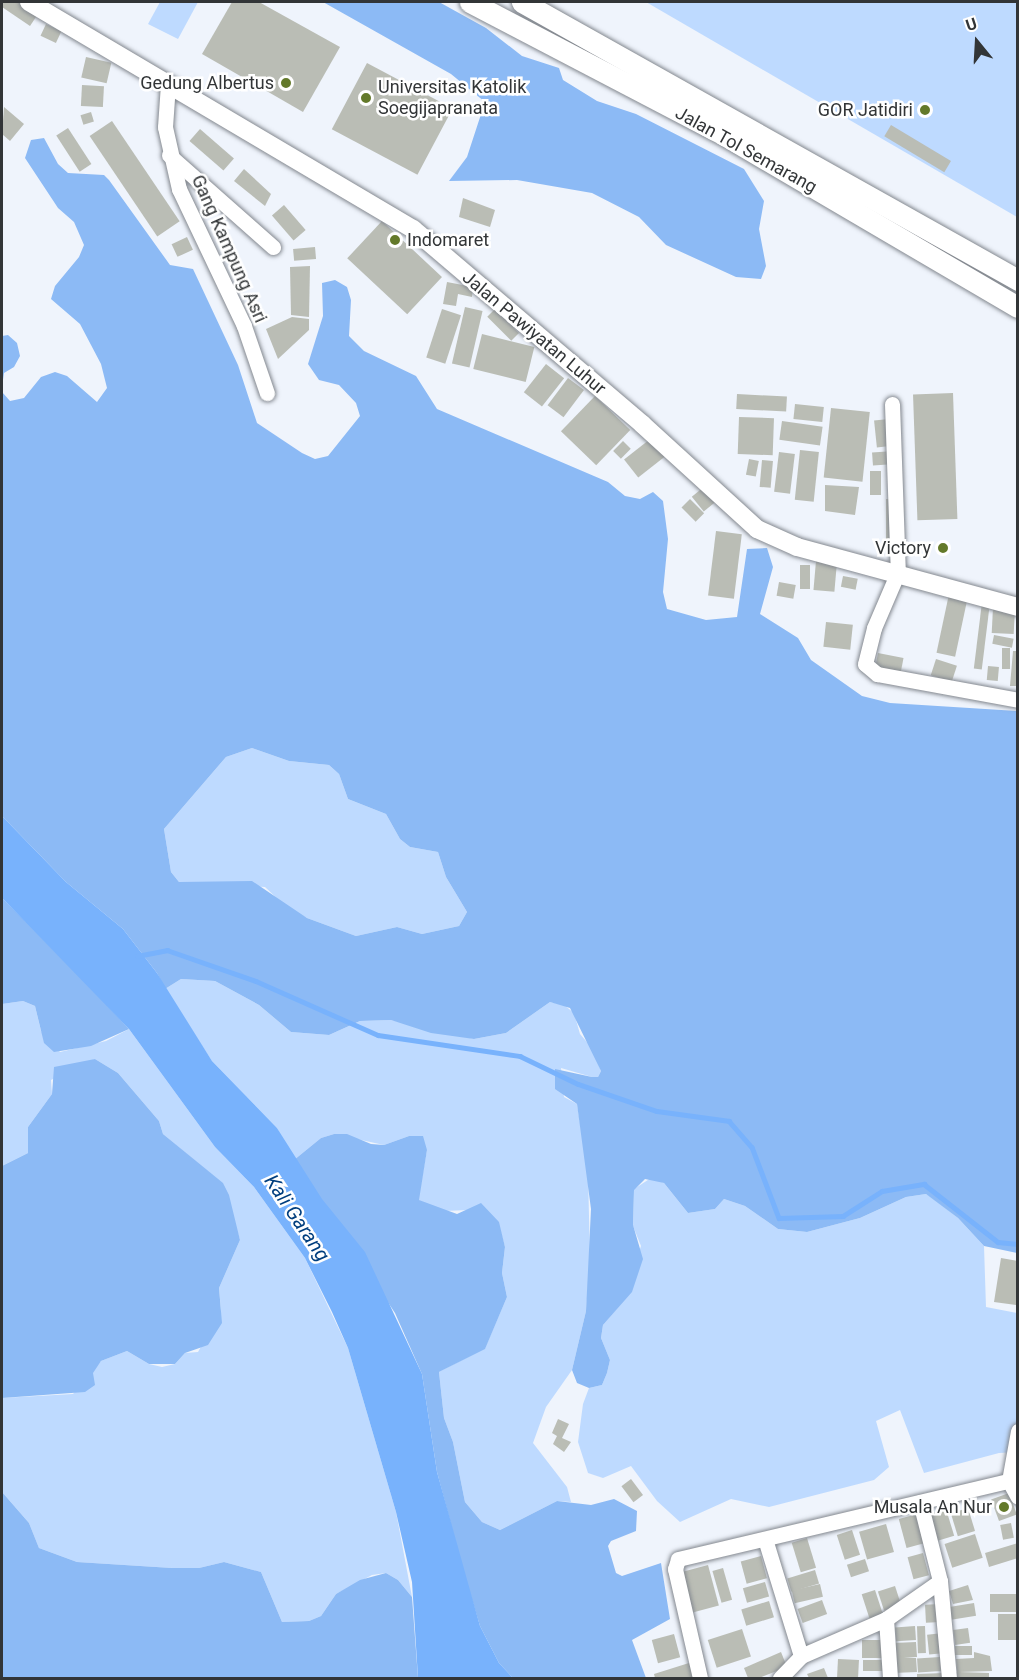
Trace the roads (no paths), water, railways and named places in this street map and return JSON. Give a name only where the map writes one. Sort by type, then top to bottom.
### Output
[{"type":"highway","name":"Jalan Tol Semarang","points":[[470,2],[726,136],[1017,308]]},
{"type":"highway","name":"Jalan Tol Semarang","points":[[522,2],[1017,280]]},
{"type":"main road","name":"Jalan Pawiyatan Luhur","points":[[29,2],[413,229],[642,424],[757,529],[797,547],[898,572],[1017,607]]},
{"type":"street","name":"Gang Kampung Asri","points":[[168,84],[165,127],[169,155],[193,225],[244,326],[267,393]]},
{"type":"street","points":[[169,155],[273,247]]},
{"type":"street","points":[[892,404],[898,572],[865,654],[870,669],[1017,700]]},
{"type":"street","points":[[1017,1431],[1009,1481],[1017,1497]]},
{"type":"street","points":[[700,1678],[675,1569],[678,1559],[1009,1481]]},
{"type":"street","points":[[920,1502],[940,1581],[949,1678]]},
{"type":"street","points":[[765,1539],[801,1656]]},
{"type":"street","points":[[780,1678],[801,1656],[886,1619],[940,1581]]},
{"type":"street","points":[[886,1619],[890,1678]]},
{"type":"water","name":"Kali Garang","points":[[2,816],[66,882],[123,929],[157,973],[212,1061],[277,1128],[322,1199],[365,1252],[422,1374],[437,1472],[480,1626],[499,1663],[513,1678],[418,1678],[412,1582],[396,1512],[348,1348],[332,1312],[305,1258],[254,1187],[215,1147],[129,1029],[2,898]]},
{"type":"waterway","points":[[137,956],[167,950],[256,981],[378,1035],[520,1056],[578,1084],[657,1111],[729,1121],[752,1147],[779,1218],[843,1216],[882,1191],[924,1184],[998,1242],[1018,1244]]},
{"type":"place","name":"Gedung Albertus","points":[[286,83]]},
{"type":"place","name":"Universitas Katolik Soegijapranata","points":[[366,98]]},
{"type":"place","name":"GOR Jatidiri","points":[[925,110]]},
{"type":"place","name":"Indomaret","points":[[395,240]]},
{"type":"place","name":"Victory","points":[[943,548]]},
{"type":"place","name":"Musala An Nur","points":[[1004,1507]]}]
